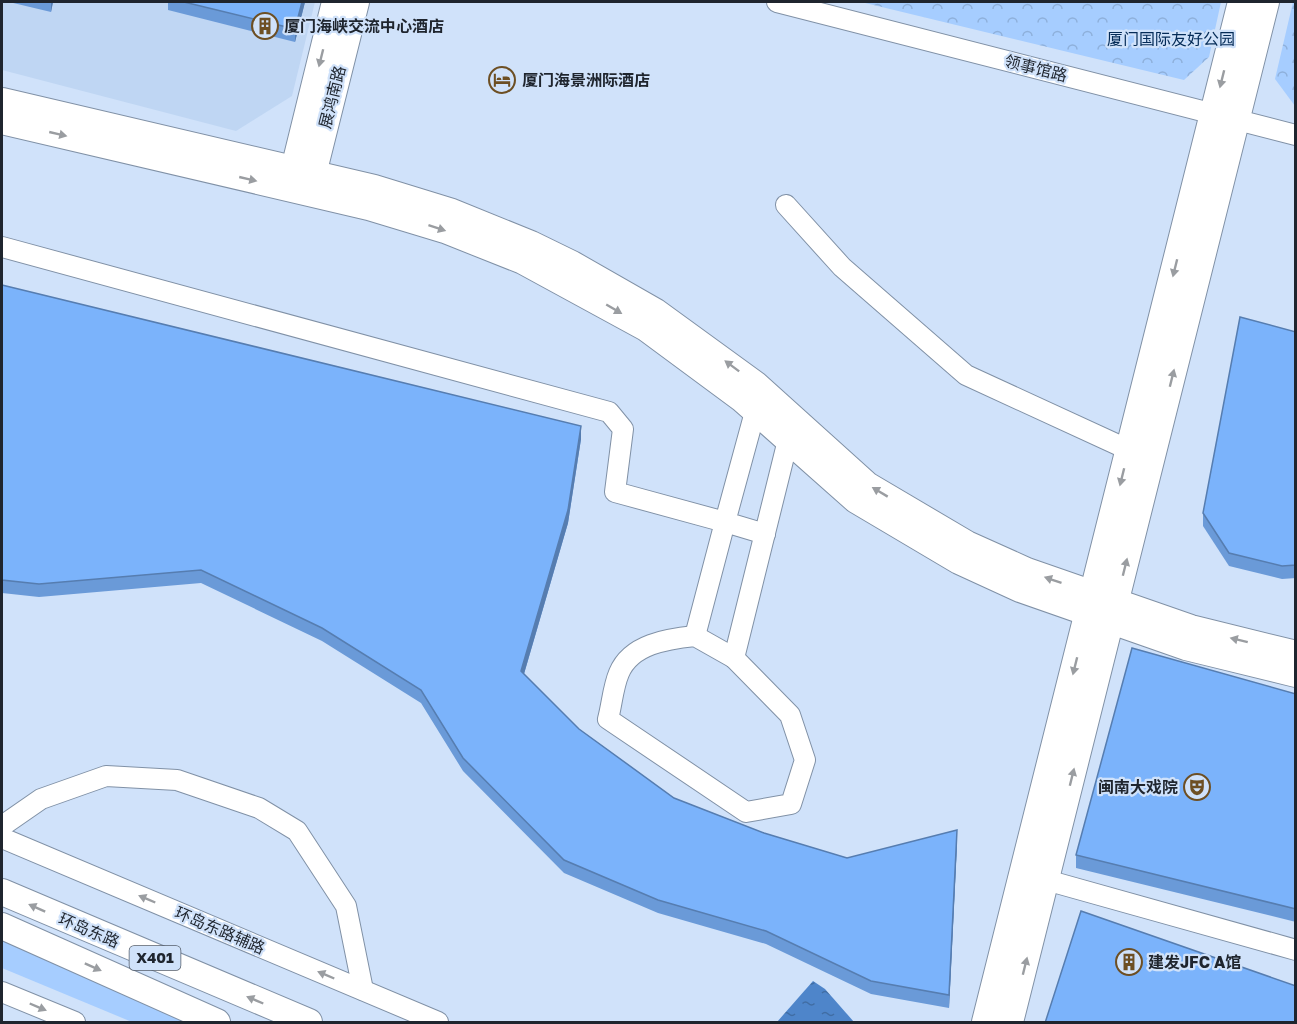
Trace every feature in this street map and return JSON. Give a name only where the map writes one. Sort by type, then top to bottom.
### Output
[{"type":"main road","name":"展鸿南路","points":[[301,181],[336,2]]},
{"type":"main road","name":"展鸿南路","points":[[301,181],[356,2]]},
{"type":"main road","points":[[985,1023],[1102,607],[1225,117],[1241,2]]},
{"type":"main road","points":[[1010,1023],[1046,880],[1102,607],[1129,450],[1225,117],[1266,2]]},
{"type":"main road","points":[[2,101],[301,181],[369,207],[445,230],[543,271],[646,328],[758,400],[791,429],[867,484],[958,539],[1186,647],[1296,674]]},
{"type":"main road","points":[[2,121],[301,181]]},
{"type":"main road","points":[[1102,607],[1296,654]]},
{"type":"main road","name":"环岛东路","points":[[2,892],[309,1023]]},
{"type":"main road","name":"环岛东路","points":[[2,926],[217,1023]]},
{"type":"street","name":"领事馆路","points":[[777,2],[1296,135]]},
{"type":"street","points":[[786,205],[842,267],[966,375],[1129,450]]},
{"type":"street","points":[[2,247],[609,412],[624,429],[615,492],[765,534]]},
{"type":"street","points":[[694,636],[758,400]]},
{"type":"street","points":[[734,658],[791,429]]},
{"type":"street","points":[[694,636],[734,658],[790,715],[805,760],[791,804],[746,812],[608,719],[619,672],[642,648],[666,639],[694,636]]},
{"type":"street","points":[[2,826],[41,799],[106,776],[177,780],[259,808],[297,831],[346,906],[363,990]]},
{"type":"street","name":"环岛东路辅路","points":[[2,838],[438,1023]]},
{"type":"street","points":[[1046,880],[1296,950]]},
{"type":"street","points":[[2,992],[75,1023]]},
{"type":"shaded area","points":[[2,2],[315,2],[292,96],[236,131],[2,70]]},
{"type":"green space","name":"厦门国际友好公园","points":[[861,2],[1221,2],[1209,57],[1184,80]]},
{"type":"green space","points":[[1293,2],[1296,2],[1295,106],[1275,79]]},
{"type":"green space","points":[[2,936],[212,1022],[132,1022],[2,968]]},
{"type":"water","points":[[813,981],[825,989],[854,1022],[777,1022]]},
{"type":"building","points":[[184,2],[302,2],[295,29]]},
{"type":"building","points":[[2,285],[581,426],[568,510],[521,671],[579,729],[674,798],[764,833],[847,858],[957,830],[949,995],[871,981],[766,931],[658,900],[564,860],[463,758],[421,690],[322,628],[201,570],[39,584],[2,580]]},
{"type":"building","points":[[1240,317],[1296,332],[1296,565],[1282,566],[1229,553],[1203,513]]},
{"type":"building","name":"闽南大戏院","points":[[1132,648],[1296,694],[1296,909],[1076,855]]},
{"type":"building","name":"建发JFC A馆","points":[[1081,911],[1296,986],[1296,1023],[1045,1023]]},
{"type":"place","name":"厦门海峡交流中心酒店","points":[[265,26]]},
{"type":"place","name":"厦门海景洲际酒店","points":[[502,80]]},
{"type":"place","name":"闽南大戏院","points":[[1197,787]]},
{"type":"place","name":"建发JFC A馆","points":[[1129,962]]}]
